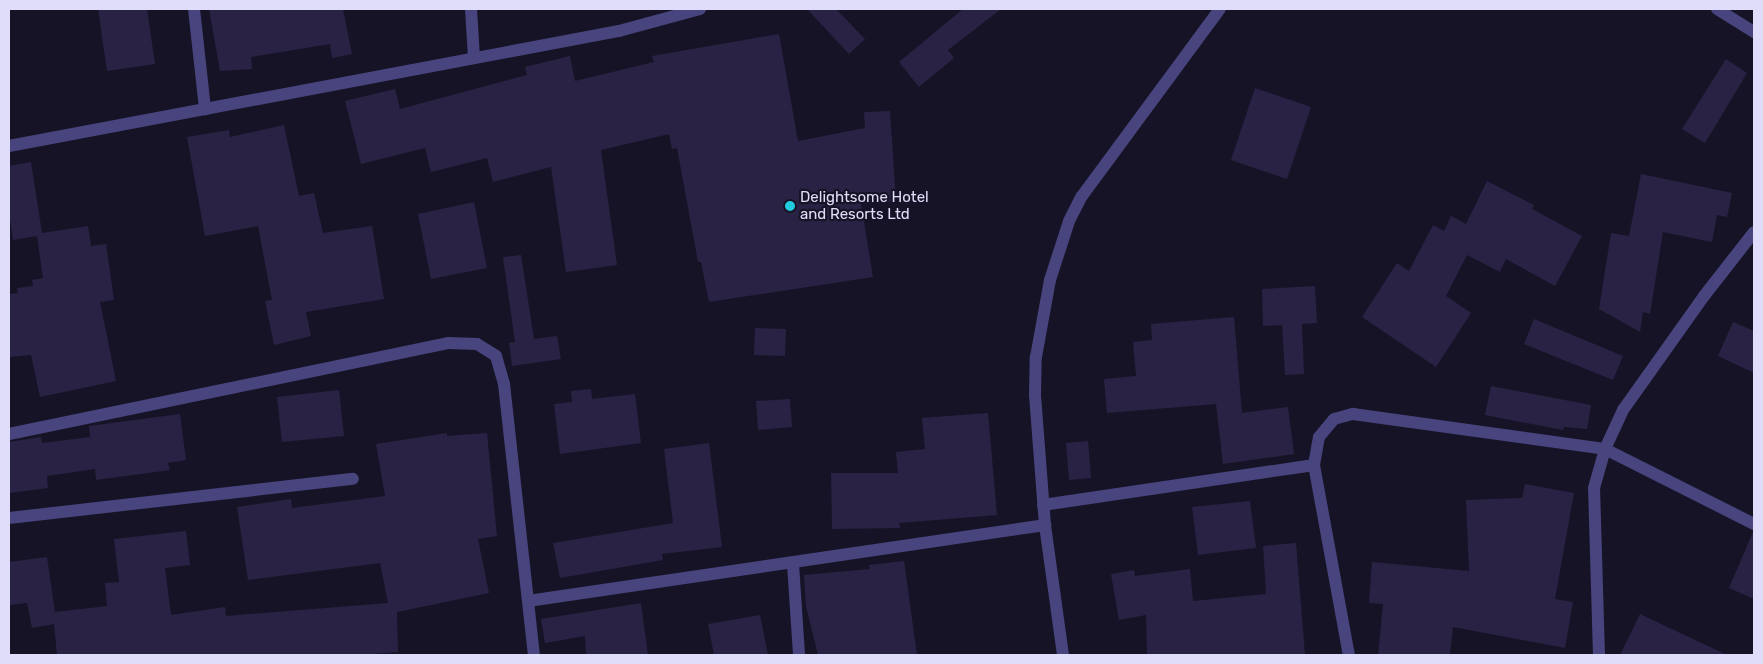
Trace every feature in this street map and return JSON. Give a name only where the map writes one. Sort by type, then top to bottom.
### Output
[{"type":"street","points":[[194,9],[205,109]]},
{"type":"street","points":[[471,9],[474,58]]},
{"type":"street","points":[[9,146],[619,31],[700,9]]},
{"type":"street","points":[[1716,9],[1754,32]]},
{"type":"street","points":[[1063,655],[1044,525],[1035,396],[1036,357],[1050,280],[1069,222],[1082,196],[1215,11]]},
{"type":"street","points":[[1599,655],[1594,488],[1605,449],[1624,410],[1704,296],[1754,232]]},
{"type":"street","points":[[9,434],[448,343],[477,344],[496,356],[504,384],[534,655]]},
{"type":"street","points":[[1349,655],[1314,465],[1319,437],[1334,419],[1353,414],[1605,449],[1754,524]]},
{"type":"street","points":[[1042,505],[1314,465]]},
{"type":"street","points":[[9,518],[353,479]]},
{"type":"street","points":[[528,601],[792,564],[1044,525]]},
{"type":"street","points":[[792,564],[799,655]]},
{"type":"building","points":[[98,9],[147,9],[155,64],[107,71]]},
{"type":"building","points":[[209,9],[343,9],[352,54],[332,58],[330,44],[251,57],[252,69],[220,71]]},
{"type":"building","points":[[807,9],[836,9],[865,39],[849,54]]},
{"type":"building","points":[[963,9],[1001,9],[948,50],[954,58],[919,87],[899,62]]},
{"type":"building","points":[[779,34],[798,141],[865,128],[864,112],[890,111],[896,202],[861,204],[873,277],[709,302],[701,262],[698,262],[677,148],[672,149],[669,134],[601,150],[617,265],[566,272],[551,167],[493,182],[487,158],[431,172],[425,148],[361,164],[345,101],[395,89],[400,109],[527,75],[525,67],[570,56],[575,81],[654,62],[652,56]]},
{"type":"building","points":[[1726,59],[1747,73],[1705,143],[1682,129]]},
{"type":"building","points":[[1255,88],[1311,107],[1287,179],[1231,160]]},
{"type":"building","points":[[284,125],[299,196],[314,193],[323,233],[372,226],[384,299],[306,312],[311,336],[274,345],[265,301],[272,300],[258,226],[205,236],[187,137],[229,130],[230,137]]},
{"type":"building","points":[[31,162],[42,233],[88,226],[91,246],[106,244],[114,300],[100,302],[116,381],[40,397],[31,355],[9,357],[9,294],[18,293],[17,288],[33,286],[32,280],[43,278],[37,236],[13,240],[9,212],[9,166]]},
{"type":"building","points":[[1641,174],[1732,193],[1727,217],[1717,215],[1712,242],[1663,232],[1650,314],[1643,312],[1640,332],[1599,309],[1611,233],[1629,236]]},
{"type":"building","points":[[1487,181],[1534,205],[1532,209],[1582,236],[1555,286],[1506,259],[1500,272],[1467,255],[1446,296],[1471,313],[1436,367],[1362,317],[1397,263],[1409,271],[1433,225],[1444,231],[1451,216],[1466,224]]},
{"type":"building","points":[[474,202],[487,268],[431,279],[418,214]]},
{"type":"building","points":[[521,255],[534,339],[557,336],[561,359],[512,366],[509,343],[515,342],[503,257]]},
{"type":"building","points":[[1315,286],[1317,323],[1302,324],[1304,374],[1285,375],[1282,325],[1263,326],[1262,289]]},
{"type":"building","points":[[1234,317],[1242,413],[1288,407],[1294,454],[1223,464],[1216,404],[1107,413],[1104,379],[1136,376],[1133,342],[1152,340],[1151,324]]},
{"type":"building","points":[[1534,319],[1623,356],[1613,380],[1524,344]]},
{"type":"building","points":[[1733,322],[1754,331],[1754,373],[1718,356]]},
{"type":"building","points":[[755,328],[786,329],[785,356],[754,355]]},
{"type":"building","points":[[1491,386],[1591,405],[1587,429],[1564,427],[1563,430],[1485,415]]},
{"type":"building","points":[[591,389],[592,399],[635,394],[641,443],[560,454],[554,404],[572,402],[571,391]]},
{"type":"building","points":[[339,390],[344,436],[282,442],[277,397]]},
{"type":"building","points":[[790,399],[792,427],[758,430],[756,401]]},
{"type":"building","points":[[988,413],[997,515],[899,523],[900,528],[832,529],[831,473],[898,473],[896,452],[925,449],[922,418]]},
{"type":"building","points":[[180,414],[186,460],[168,463],[170,470],[96,480],[95,469],[47,476],[48,488],[9,493],[9,442],[41,437],[42,443],[90,437],[89,426]]},
{"type":"building","points":[[447,433],[447,436],[487,433],[497,536],[478,539],[489,593],[397,612],[398,652],[359,655],[57,655],[54,624],[32,628],[27,603],[9,605],[9,562],[47,557],[55,612],[107,606],[105,583],[119,582],[114,539],[186,531],[190,565],[165,568],[171,615],[225,607],[226,616],[388,603],[380,563],[248,580],[237,507],[291,499],[292,508],[385,496],[376,444]]},
{"type":"building","points":[[1088,441],[1091,478],[1069,480],[1066,443]]},
{"type":"building","points":[[709,443],[722,547],[662,554],[663,560],[560,578],[553,543],[673,523],[664,449]]},
{"type":"building","points":[[1525,484],[1574,493],[1555,599],[1573,602],[1565,648],[1453,627],[1450,655],[1378,655],[1383,604],[1369,603],[1372,562],[1469,571],[1466,500],[1522,498]]},
{"type":"building","points":[[1250,501],[1256,548],[1198,555],[1192,507]]},
{"type":"building","points":[[1754,532],[1754,599],[1729,588]]},
{"type":"building","points":[[1296,543],[1305,655],[1147,655],[1146,615],[1119,620],[1111,574],[1134,570],[1135,576],[1190,569],[1193,601],[1266,594],[1263,546]]},
{"type":"building","points":[[904,561],[917,655],[818,655],[806,606],[804,575],[870,569],[869,565]]},
{"type":"building","points":[[641,603],[648,655],[586,655],[585,636],[545,643],[541,619]]},
{"type":"building","points":[[1640,614],[1727,655],[1620,655]]},
{"type":"building","points":[[760,615],[768,655],[714,655],[708,624]]},
{"type":"place","name":"Delightsome Hotel and Resorts Ltd","points":[[790,206]]}]
